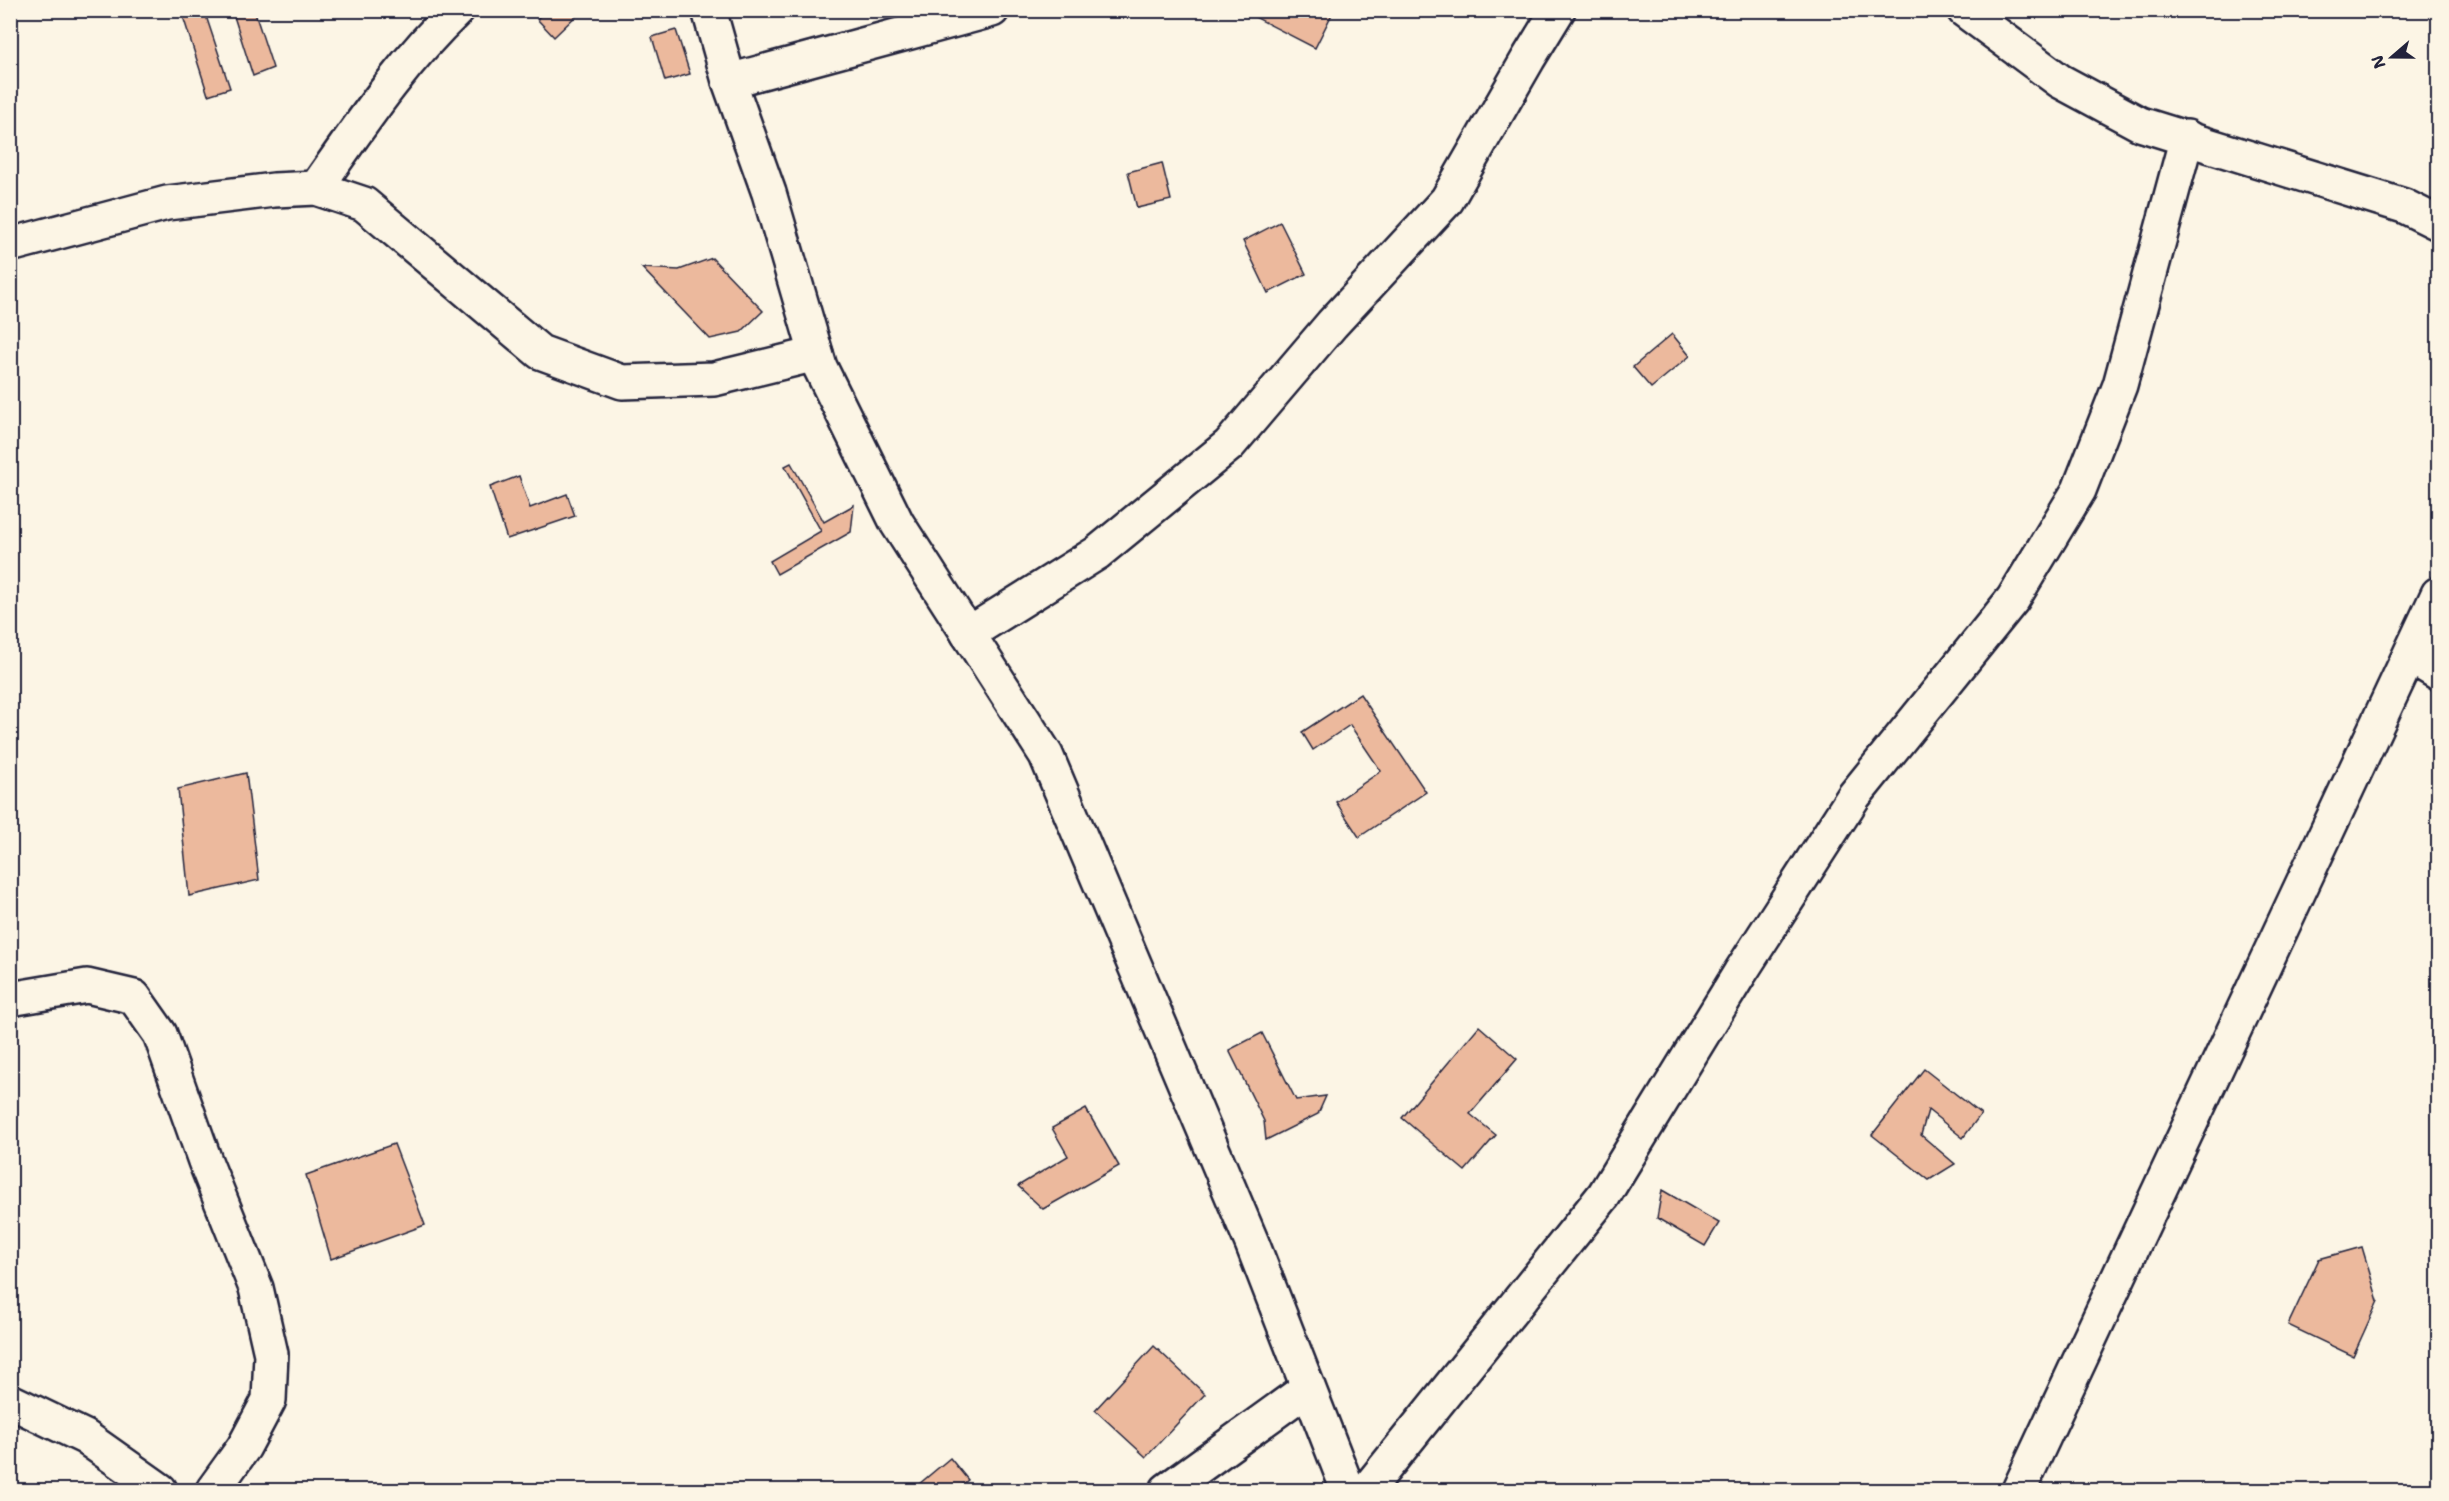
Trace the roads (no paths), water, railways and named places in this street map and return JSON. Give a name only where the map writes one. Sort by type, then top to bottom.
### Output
[{"type":"street","points":[[316,188],[369,113],[436,30],[458,10]]},
{"type":"street","points":[[709,10],[729,81],[769,193],[820,367],[897,523],[1046,755],[1207,1134],[1348,1491]]},
{"type":"street","points":[[729,81],[992,10]]},
{"type":"street","points":[[968,634],[1098,553],[1229,445],[1332,324],[1447,200],[1558,10]]},
{"type":"street","points":[[1964,10],[2060,81],[2140,124],[2404,206],[2439,223]]},
{"type":"street","points":[[1367,1491],[1604,1195],[1740,973],[1854,796],[2019,589],[2079,490],[2120,385],[2187,137]]},
{"type":"street","points":[[10,244],[167,203],[274,190],[316,188],[364,204],[540,352],[622,382],[714,379],[816,354]]},
{"type":"street","points":[[2019,1491],[2439,594]]},
{"type":"street","points":[[2410,656],[2439,673]]},
{"type":"street","points":[[10,999],[87,986],[134,997],[160,1034],[204,1161],[256,1288],[271,1354],[269,1400],[244,1448],[213,1491]]},
{"type":"street","points":[[1167,1491],[1308,1388]]},
{"type":"street","points":[[10,1401],[85,1437],[159,1491]]}]
